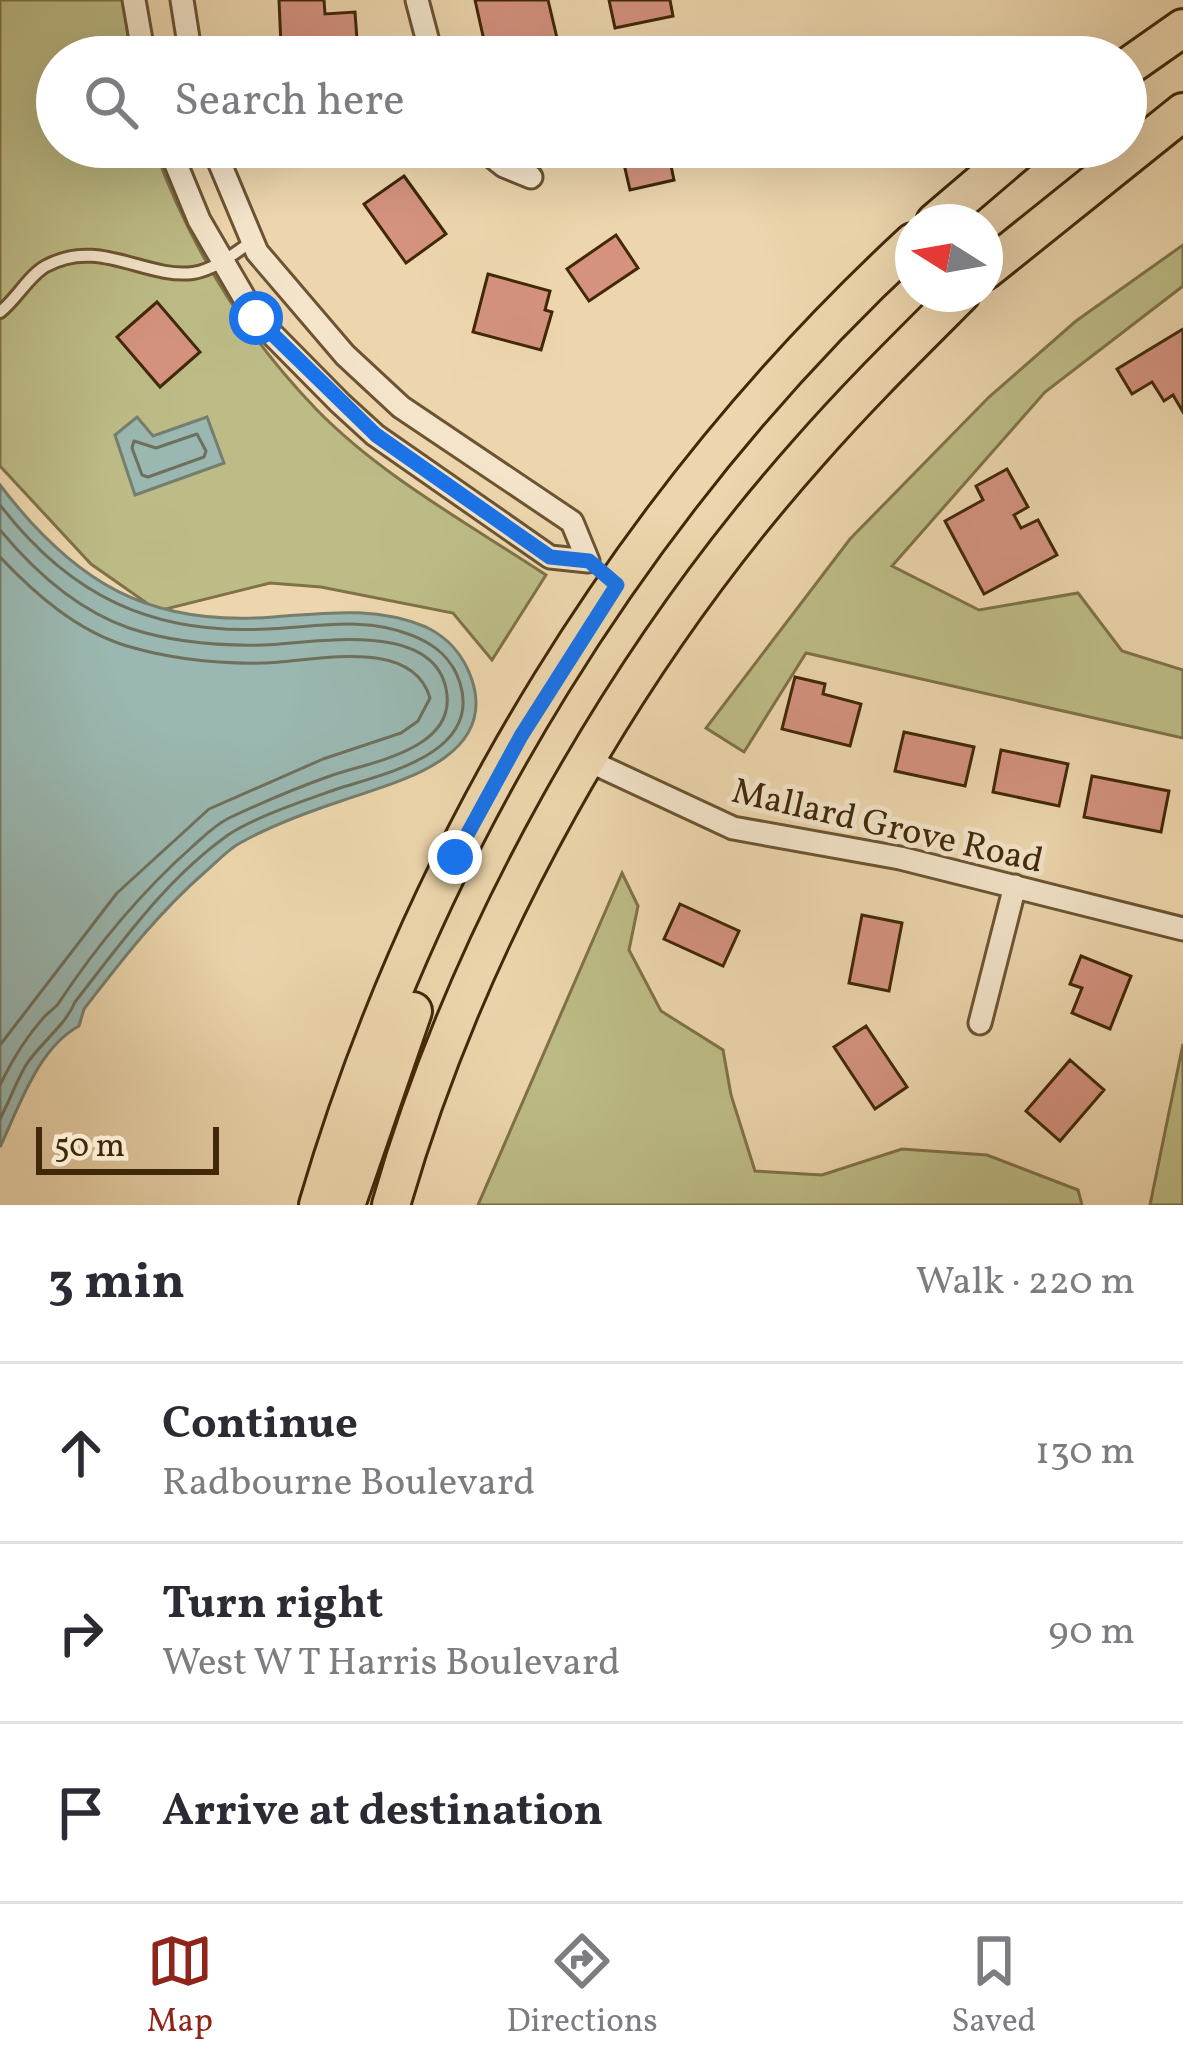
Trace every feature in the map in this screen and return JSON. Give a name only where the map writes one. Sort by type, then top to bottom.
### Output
[{"type":"main road","points":[[1147,53],[1183,28]]},
{"type":"main road","points":[[1147,141],[1183,112]]},
{"type":"main road","points":[[956,204],[998,168]]},
{"type":"main road","points":[[1003,257],[1113,168]]},
{"type":"main road","points":[[318,1205],[392,997],[491,787],[603,573],[652,532],[777,382],[895,261]]},
{"type":"main road","points":[[391,1205],[478,972],[587,760],[685,608],[739,536],[808,453],[944,312]]},
{"type":"main road","points":[[346,1205],[491,787]]},
{"type":"street","points":[[134,0],[140,36]]},
{"type":"street","points":[[182,0],[188,36]]},
{"type":"street","points":[[418,0],[427,36]]},
{"type":"street","points":[[178,168],[199,220],[256,318],[376,435],[550,557],[603,573]]},
{"type":"street","points":[[221,168],[251,242],[359,368],[401,407],[572,522],[603,573]]},
{"type":"street","points":[[509,168],[531,177]]},
{"type":"street","name":"Mallard Grove Road","points":[[587,760],[733,828],[900,858],[1183,929]]},
{"type":"street","points":[[980,1023],[1016,886]]},
{"type":"lane","points":[[0,312],[44,266],[80,256],[119,257],[194,273],[251,242]]},
{"type":"shaded area","points":[[0,0],[123,0],[128,36],[36,36],[36,168],[162,168],[221,287],[265,350],[316,409],[397,478],[546,575],[492,660],[453,613],[321,587],[270,583],[158,611],[91,564],[0,466]]},
{"type":"shaded area","points":[[1183,245],[1183,286],[1045,392],[892,566],[979,610],[1078,593],[1122,651],[1183,670],[1183,738],[806,653],[744,752],[706,728],[850,539],[989,397],[1076,321]]},
{"type":"shaded area","points":[[622,873],[638,906],[629,950],[661,1011],[723,1050],[731,1095],[755,1171],[822,1175],[902,1149],[987,1155],[1078,1190],[1082,1205],[478,1205]]},
{"type":"shaded area","points":[[1183,1044],[1183,1205],[1150,1205]]},
{"type":"water","points":[[137,417],[153,436],[207,417],[224,463],[135,495],[115,435]]},
{"type":"water","points":[[0,485],[56,548],[86,572],[151,605],[228,618],[369,614],[426,627],[460,656],[472,680],[476,707],[470,730],[435,764],[252,837],[231,849],[188,888],[112,973],[84,1009],[79,1026],[41,1063],[0,1147]]},
{"type":"building","points":[[279,0],[324,0],[325,14],[355,12],[357,36],[281,36]]},
{"type":"building","points":[[475,0],[548,0],[557,36],[483,36]]},
{"type":"building","points":[[609,0],[670,0],[673,16],[615,28]]},
{"type":"building","points":[[625,168],[671,168],[674,180],[630,190]]},
{"type":"building","points":[[404,176],[446,234],[406,263],[364,204]]},
{"type":"building","points":[[616,235],[638,268],[589,301],[567,269]]},
{"type":"building","points":[[488,274],[550,291],[545,310],[552,312],[541,350],[473,332]]},
{"type":"building","points":[[157,302],[200,352],[160,387],[117,337]]},
{"type":"building","points":[[1183,329],[1183,412],[1173,395],[1164,401],[1152,382],[1132,394],[1117,369]]},
{"type":"building","points":[[1007,469],[1028,507],[1014,515],[1021,528],[1038,520],[1057,555],[984,594],[945,521],[983,500],[976,486]]},
{"type":"building","points":[[795,677],[825,684],[823,694],[861,704],[850,746],[782,729]]},
{"type":"building","points":[[904,732],[974,747],[965,786],[895,771]]},
{"type":"building","points":[[1001,750],[1068,764],[1059,806],[993,792]]},
{"type":"building","points":[[1092,776],[1169,791],[1161,832],[1084,817]]},
{"type":"building","points":[[680,904],[739,931],[723,966],[664,939]]},
{"type":"building","points":[[862,915],[902,923],[889,991],[849,983]]},
{"type":"building","points":[[1081,956],[1131,976],[1110,1029],[1072,1013],[1082,988],[1070,984]]},
{"type":"building","points":[[866,1026],[907,1087],[875,1109],[834,1047]]},
{"type":"building","points":[[1070,1060],[1104,1090],[1060,1141],[1026,1111]]},
{"type":"route","points":[[256,318],[376,435],[550,557],[589,561],[617,585],[521,736],[455,857]]}]
